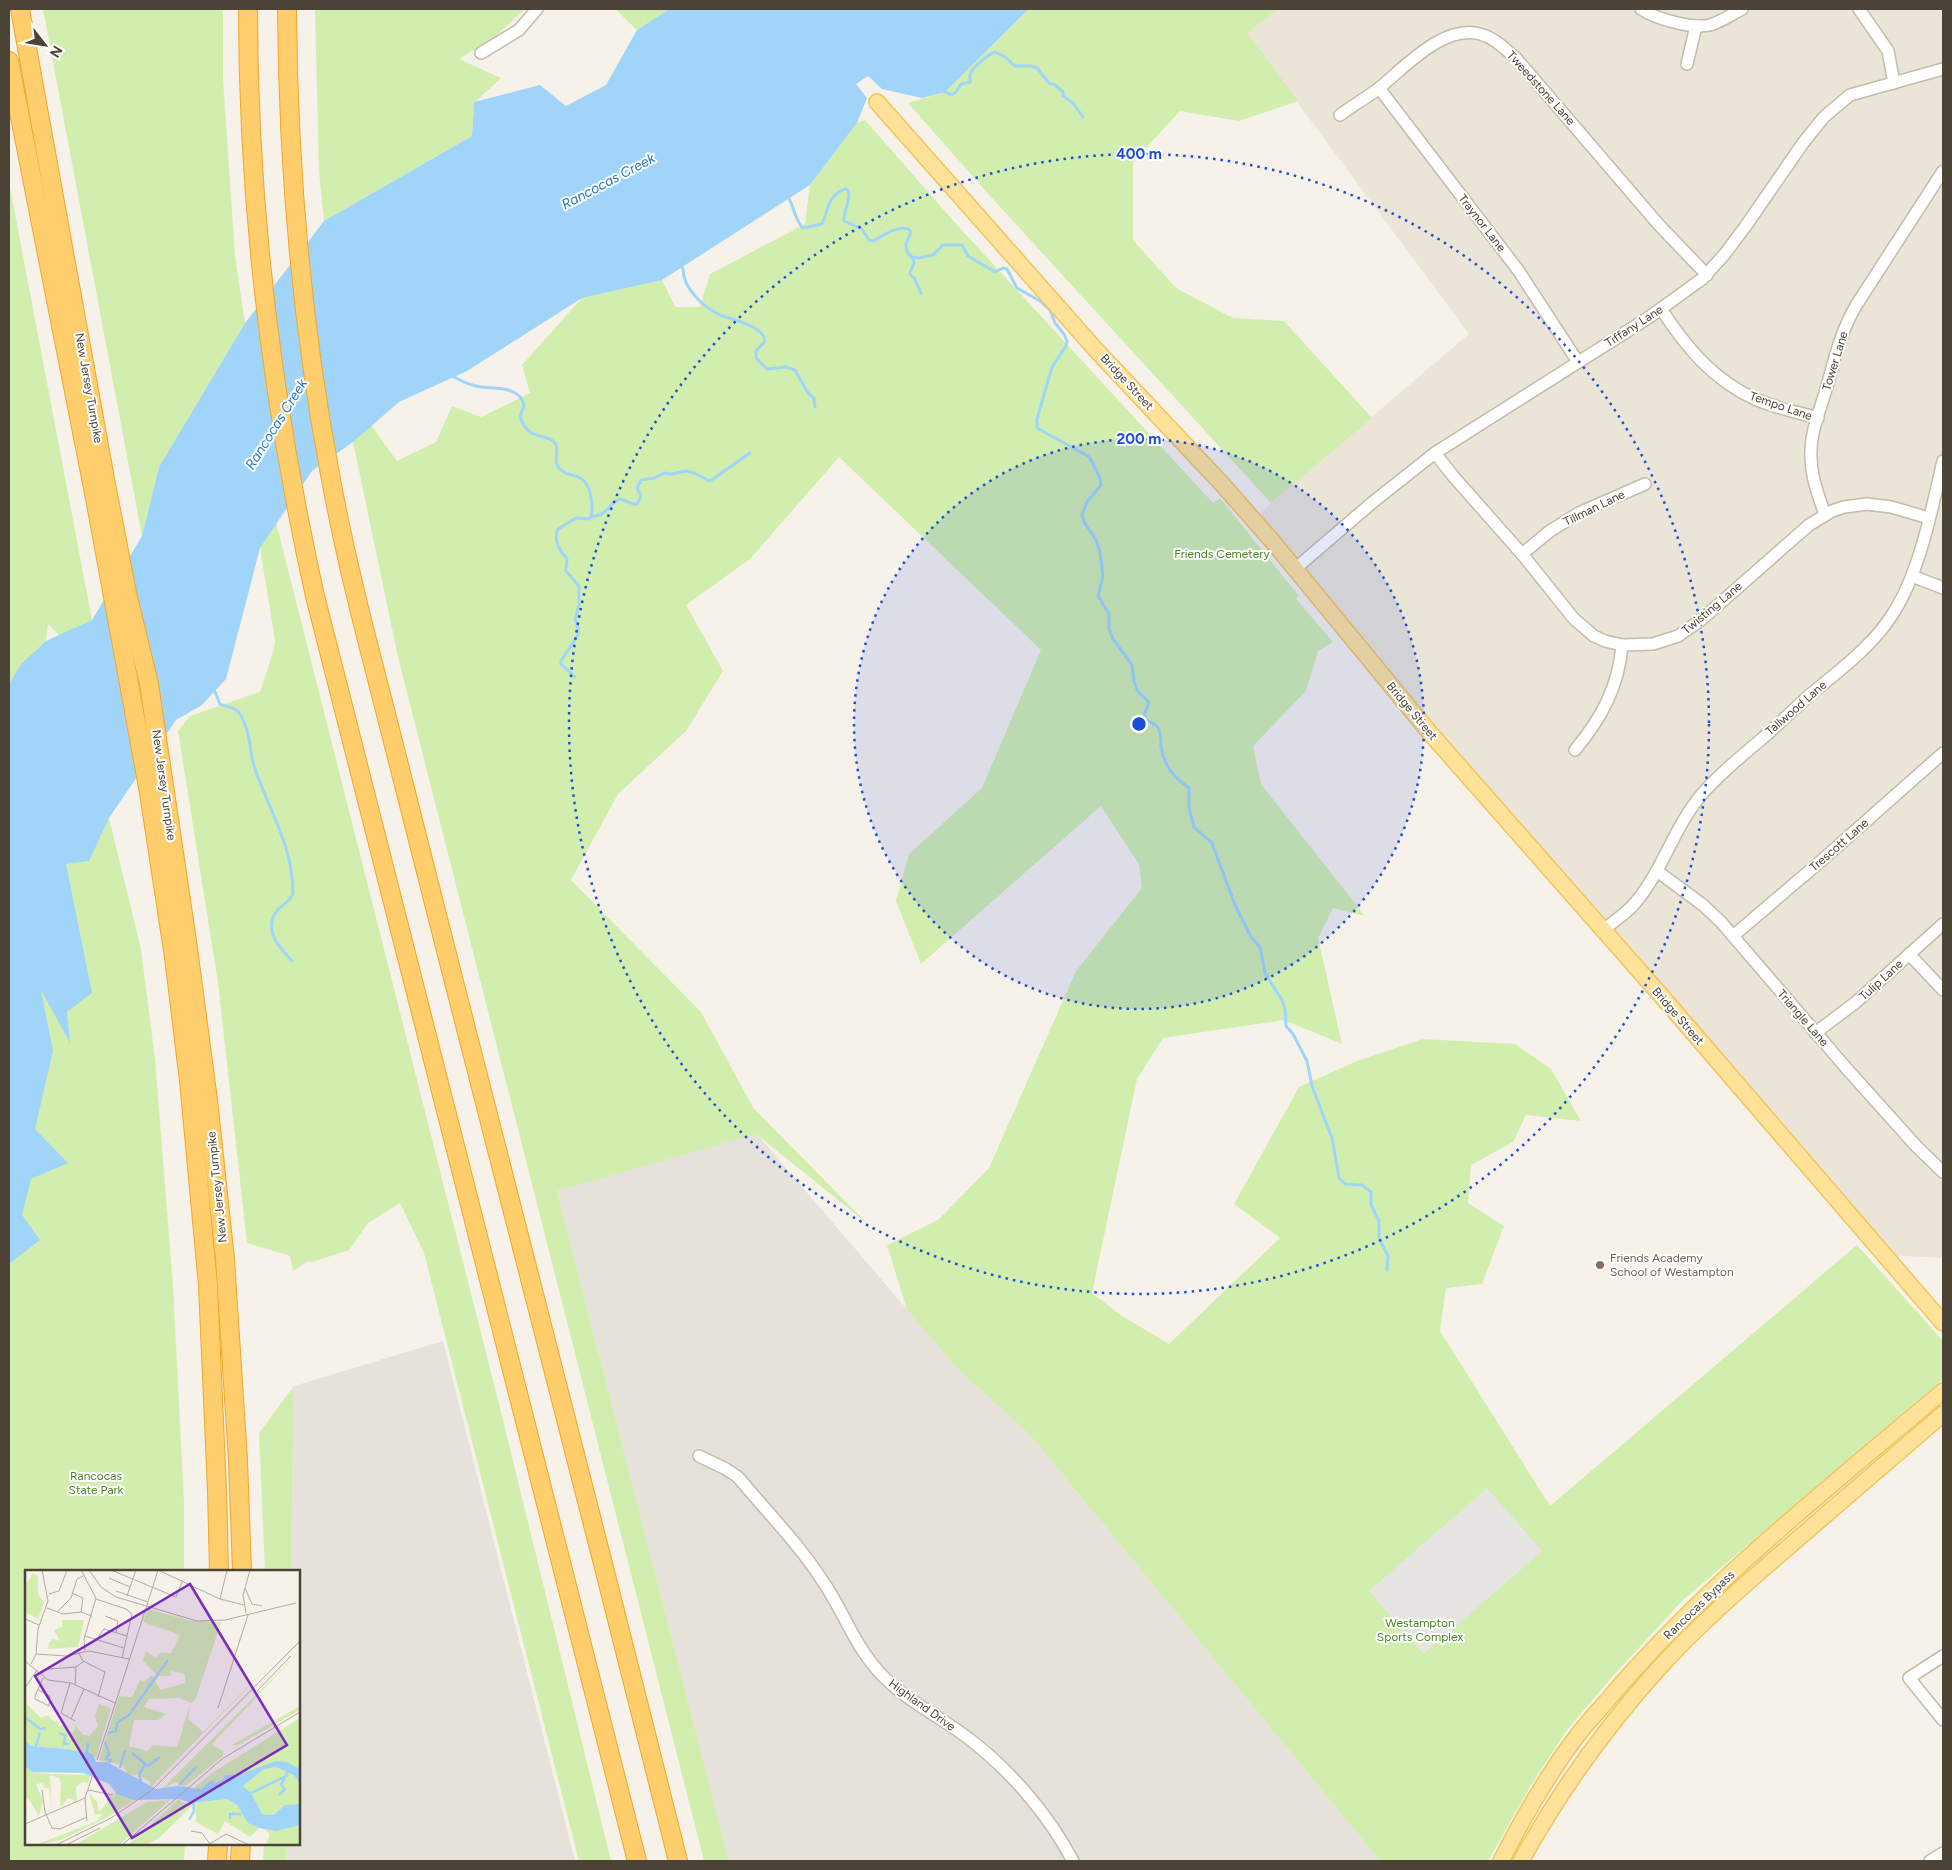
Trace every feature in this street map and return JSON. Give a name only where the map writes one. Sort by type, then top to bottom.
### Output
[{"type":"highway","name":"New Jersey Turnpike","points":[[20,9],[105,479],[127,593],[149,684],[193,980],[221,1219],[231,1339],[240,1492],[242,1570]]},
{"type":"highway","points":[[248,9],[249,110],[262,287],[274,377],[298,520],[319,614],[637,1861]]},
{"type":"highway","points":[[287,9],[290,120],[297,237],[310,351],[337,513],[443,940],[678,1861]]},
{"type":"highway","name":"New Jersey Turnpike","points":[[9,61],[95,498],[149,793],[175,966],[194,1129],[211,1326],[219,1570]]},
{"type":"highway","points":[[217,1861],[218,1845]]},
{"type":"highway","points":[[240,1861],[241,1845]]},
{"type":"main road","name":"Bridge Street","points":[[877,102],[1038,285],[1231,494],[1296,568],[1320,600],[1430,732],[1943,1323]]},
{"type":"main road","name":"Rancocas Bypass","points":[[1501,1861],[1528,1809],[1580,1732],[1640,1663],[1695,1606],[1746,1559],[1943,1391]]},
{"type":"main road","name":"Rancocas Bypass","points":[[1522,1861],[1561,1794],[1579,1768],[1618,1716],[1660,1667],[1729,1598],[1943,1414]]},
{"type":"street","points":[[481,53],[519,30],[537,9]]},
{"type":"street","points":[[1641,9],[1653,16],[1696,26],[1711,25],[1742,9]]},
{"type":"street","points":[[1859,9],[1871,24],[1888,52],[1894,83]]},
{"type":"street","points":[[1686,64],[1696,26]]},
{"type":"street","name":"Tweedstone Lane","points":[[1340,115],[1379,88],[1424,51],[1456,34],[1468,32],[1479,34],[1499,42],[1515,57],[1659,225],[1706,275]]},
{"type":"street","name":"Tiffany Lane","points":[[1296,568],[1372,502],[1435,453],[1689,290],[1706,275],[1745,227],[1784,170],[1824,117],[1850,95],[1943,70]]},
{"type":"street","name":"Traynor Lane","points":[[1379,88],[1518,270],[1578,362]]},
{"type":"street","name":"Tower Lane","points":[[1824,515],[1814,485],[1811,463],[1812,439],[1838,344],[1849,316],[1943,171]]},
{"type":"street","name":"Tempo Lane","points":[[1661,309],[1684,343],[1706,366],[1725,382],[1757,400],[1818,418]]},
{"type":"street","name":"Twisting Lane","points":[[1435,453],[1522,554],[1574,619],[1583,628],[1605,642],[1622,645],[1653,644],[1666,641],[1684,632],[1713,610],[1798,534],[1824,515],[1844,507],[1867,504],[1891,507],[1929,518]]},
{"type":"street","name":"Tallwood Lane","points":[[1603,930],[1628,911],[1635,902],[1657,871],[1684,820],[1702,794],[1800,704],[1862,651],[1894,612],[1912,576],[1943,461]]},
{"type":"street","name":"Tillman Lane","points":[[1522,554],[1550,531],[1579,513],[1645,484]]},
{"type":"street","points":[[1912,576],[1943,588]]},
{"type":"street","points":[[1575,750],[1600,716],[1611,696],[1620,667],[1622,645]]},
{"type":"street","name":"Trescott Lane","points":[[1733,936],[1943,753]]},
{"type":"street","name":"Triangle Lane","points":[[1657,871],[1712,913],[1815,1033],[1917,1147],[1943,1172]]},
{"type":"street","name":"Tulip Lane","points":[[1815,1033],[1855,1003],[1943,924]]},
{"type":"street","points":[[1910,954],[1943,990]]},
{"type":"street","name":"Highland Drive","points":[[699,1456],[726,1469],[738,1478],[804,1554],[823,1581],[855,1641],[871,1663],[900,1692],[968,1738],[1007,1774],[1042,1813],[1073,1861]]},
{"type":"street","points":[[1943,1656],[1909,1678],[1943,1720]]},
{"type":"street","points":[[1930,1861],[1943,1853]]},
{"type":"shaded area","points":[[1278,9],[1943,9],[1943,1258],[1884,1255],[1254,520],[1271,503],[1469,334],[1246,33]]},
{"type":"shaded area","points":[[756,1133],[959,1370],[1031,1436],[1380,1861],[729,1861],[557,1191]]},
{"type":"shaded area","points":[[443,1341],[575,1861],[286,1861],[287,1845],[300,1845],[300,1570],[291,1570],[294,1386]]},
{"type":"shaded area","points":[[1487,1488],[1542,1551],[1424,1654],[1369,1591]]},
{"type":"green space","points":[[43,9],[223,9],[223,79],[235,256],[245,323],[159,467],[142,536]]},
{"type":"green space","points":[[315,9],[525,9],[495,37],[459,59],[501,78],[474,103],[472,136],[324,221],[319,171]]},
{"type":"green space","points":[[615,9],[669,9],[637,30]]},
{"type":"green space","points":[[1029,9],[1278,9],[1247,33],[1298,101],[1239,121],[1180,111],[1133,162],[1133,240],[1176,288],[1233,318],[1284,321],[1372,418],[1271,503],[991,197],[908,103],[945,92]]},
{"type":"green space","points":[[865,120],[958,226],[1213,503],[1220,498],[1299,596],[1296,599],[1333,642],[1318,651],[1306,691],[1253,746],[1261,784],[1365,916],[1333,908],[1318,938],[1342,1044],[1284,1020],[1163,1038],[1137,1079],[1092,1293],[1122,1316],[1169,1344],[1280,1238],[1234,1204],[1299,1087],[1357,1061],[1423,1039],[1515,1044],[1551,1069],[1581,1121],[1526,1115],[1513,1142],[1471,1165],[1468,1203],[1504,1226],[1482,1284],[1446,1288],[1440,1331],[1550,1506],[1857,1245],[1943,1341],[1943,1379],[1683,1600],[1612,1677],[1567,1730],[1531,1785],[1488,1861],[1380,1861],[1031,1436],[959,1370],[907,1310],[887,1245],[938,1220],[989,1168],[1076,971],[1142,888],[1139,864],[1101,806],[921,964],[896,901],[909,854],[982,788],[1041,650],[839,457],[750,559],[686,605],[723,671],[686,731],[618,794],[571,880],[701,1012],[754,1109],[869,1225],[756,1134],[557,1191],[729,1861],[704,1861],[398,657],[353,442],[371,425],[397,461],[436,442],[452,406],[481,417],[530,393],[522,365],[582,298],[662,280],[675,307],[700,307],[710,274],[805,224],[810,185],[857,123]]},
{"type":"green space","points":[[9,182],[92,620],[60,636],[48,624],[46,641],[21,664],[9,684]]},
{"type":"green space","points":[[276,522],[502,1416],[611,1861],[579,1861],[424,1253],[400,1203],[368,1223],[349,1250],[312,1262],[308,1261],[293,1271],[290,1256],[247,1243],[218,983],[178,731],[190,716],[260,692],[274,649],[275,640],[260,548]]},
{"type":"green space","name":"Rancocas State Park","points":[[9,763],[108,820],[109,818],[141,949],[155,1059],[173,1286],[184,1502],[184,1570],[25,1570],[25,1845],[185,1845],[184,1861],[9,1861]]},
{"type":"green space","points":[[294,1386],[291,1570],[265,1570],[259,1433]]},
{"type":"green space","points":[[264,1845],[287,1845],[286,1861],[263,1861]]},
{"type":"water","name":"Rancocas Creek","points":[[669,9],[1029,9],[945,92],[922,98],[882,89],[868,76],[856,84],[867,98],[857,123],[810,185],[662,280],[582,298],[467,371],[399,402],[353,442],[312,471],[260,548],[226,679],[202,705],[176,720],[109,818],[89,861],[66,864],[92,993],[67,1012],[70,1043],[41,990],[53,1051],[35,1129],[68,1163],[31,1179],[22,1215],[40,1240],[9,1264],[9,684],[21,664],[46,641],[92,620],[142,536],[159,467],[245,323],[324,221],[472,136],[474,102],[540,85],[566,106],[606,85],[637,30]]},
{"type":"waterway","points":[[942,91],[952,95],[961,84],[970,82],[973,69],[995,52],[1005,57],[1015,66],[1032,66],[1037,68],[1049,83],[1055,85],[1063,92],[1063,96],[1073,103],[1083,117]]},
{"type":"waterway","points":[[788,197],[803,228],[822,224],[832,199],[845,189],[848,190],[849,198],[844,221],[862,229],[869,240],[873,241],[901,228],[910,230],[906,245],[914,262],[910,274],[915,279],[921,293]]},
{"type":"waterway","points":[[912,257],[918,258],[933,255],[943,245],[962,245],[968,256],[995,272],[1003,268],[1007,269],[1017,288],[1040,301],[1050,310],[1055,323],[1064,334],[1067,341],[1066,346],[1052,367],[1037,419],[1037,428],[1088,456],[1099,476],[1101,485],[1087,502],[1082,515],[1084,522],[1096,540],[1100,552],[1103,576],[1098,596],[1109,614],[1109,629],[1113,639],[1132,665],[1134,681],[1138,692],[1149,702],[1145,719],[1159,730],[1162,754],[1167,765],[1174,775],[1189,788],[1189,808],[1194,827],[1212,843],[1235,905],[1251,937],[1260,947],[1265,973],[1282,1000],[1285,1009],[1286,1026],[1293,1034],[1307,1061],[1312,1086],[1332,1138],[1339,1178],[1345,1184],[1362,1185],[1371,1192],[1371,1205],[1379,1221],[1379,1238],[1388,1256],[1387,1270]]},
{"type":"waterway","points":[[680,266],[683,269],[686,283],[690,290],[707,307],[720,315],[753,327],[763,335],[765,341],[756,351],[756,358],[767,369],[786,367],[795,370],[808,393],[814,398],[815,407]]},
{"type":"waterway","points":[[451,375],[473,385],[511,391],[521,398],[524,405],[520,417],[524,425],[533,434],[552,440],[556,445],[557,465],[565,473],[580,478],[585,482],[591,497],[591,516]]},
{"type":"waterway","points":[[575,677],[561,664],[561,661],[578,635],[575,619],[579,605],[579,586],[566,571],[567,559],[560,549],[556,537],[558,529],[576,518],[588,519],[601,514],[620,499],[637,504],[641,496],[637,488],[641,480],[655,478],[664,473],[672,474],[686,471],[710,481],[750,453]]},
{"type":"waterway","points":[[213,687],[220,704],[236,710],[244,721],[255,769],[285,845],[292,877],[293,894],[276,912],[271,925],[278,945],[292,961]]},
{"type":"place","name":"Friends Academy School of Westampton","points":[[1600,1265]]},
{"type":"park label","name":"Friends Cemetery","points":[[1222,554]]},
{"type":"park label","name":"Westampton Sports Complex","points":[[1420,1630]]}]
